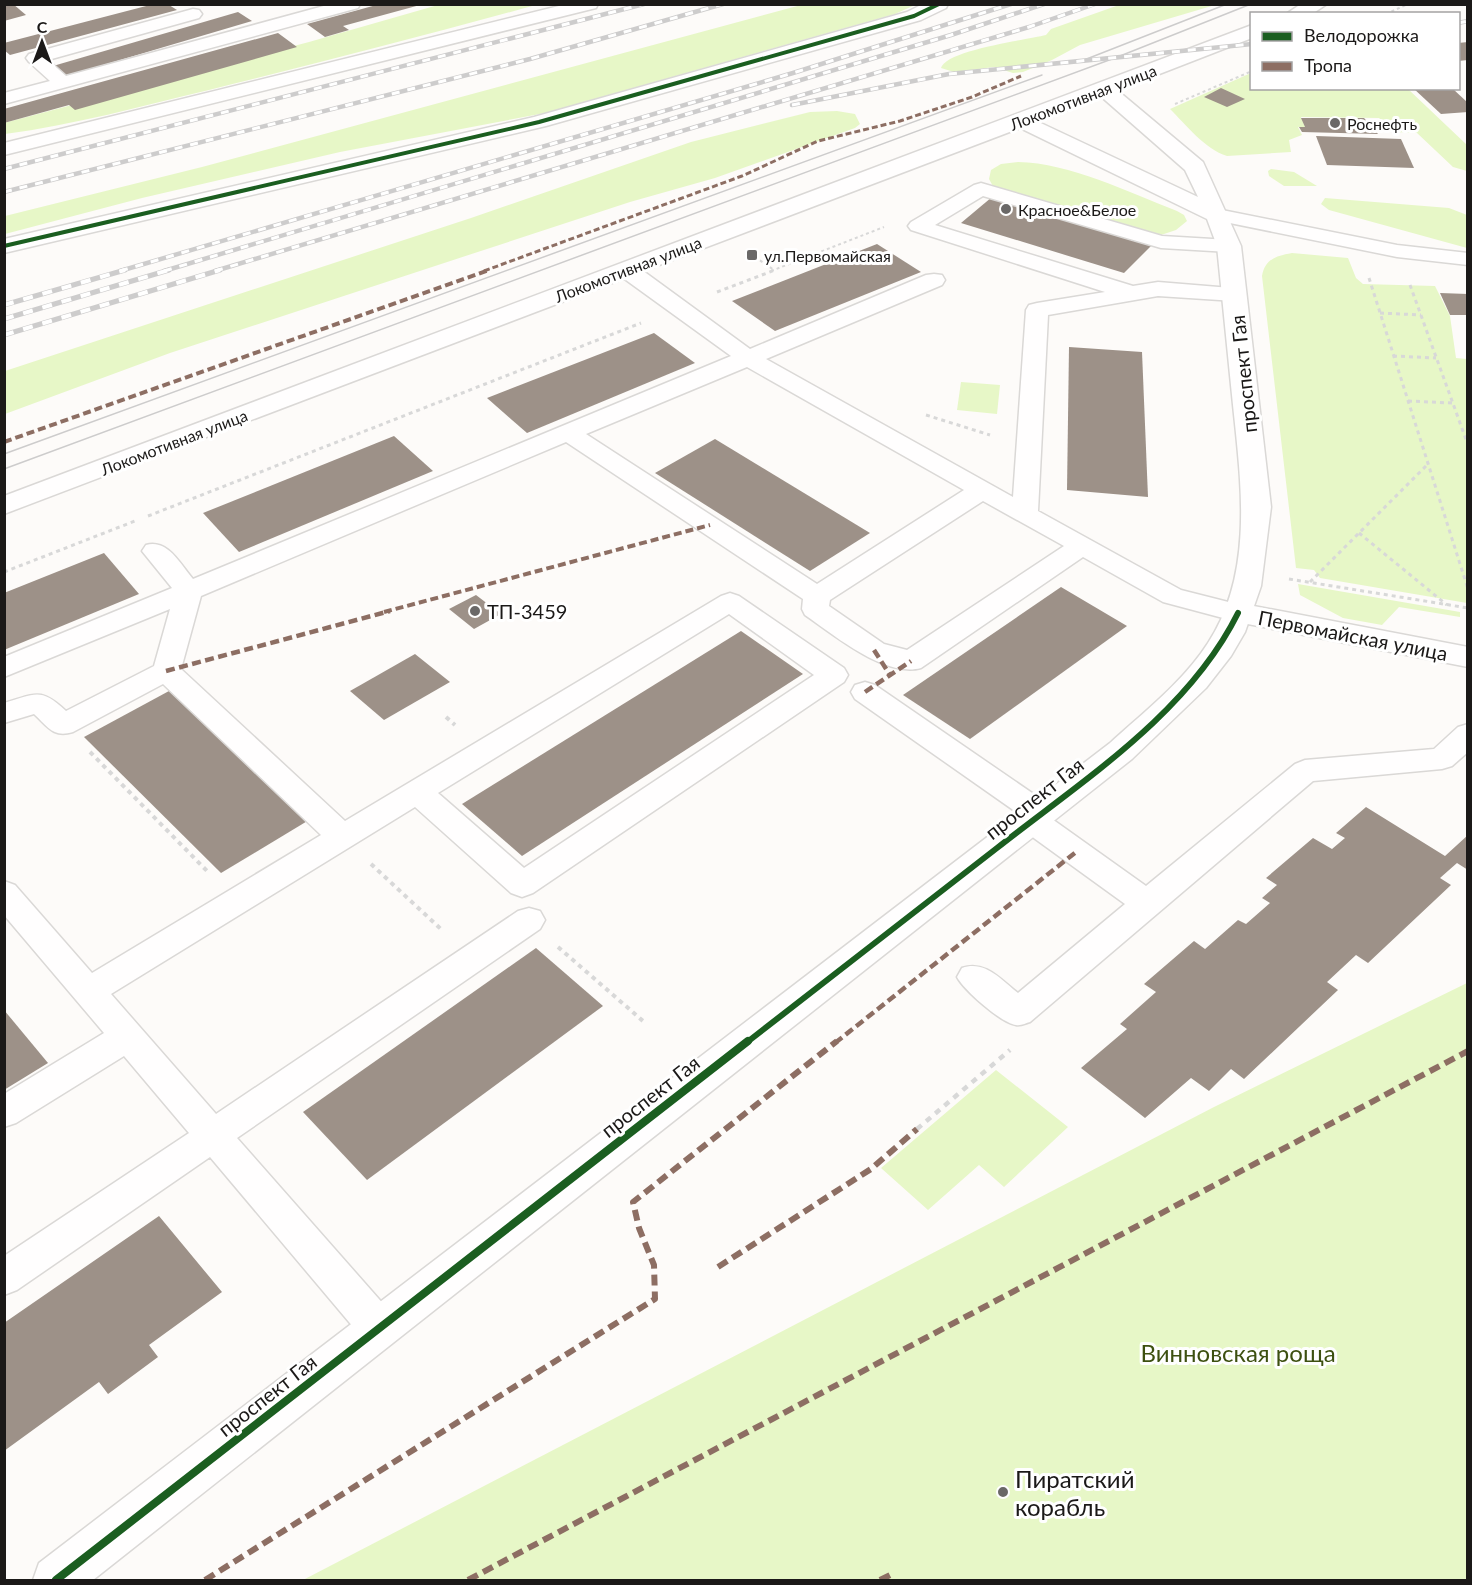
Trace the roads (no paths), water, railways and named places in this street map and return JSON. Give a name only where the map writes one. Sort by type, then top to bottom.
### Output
[{"type":"main road","points":[[4,246],[539,122],[914,16],[939,4]]},
{"type":"main road","points":[[1300,12],[1318,4]]},
{"type":"main road","name":"Локомотивная улица","points":[[4,506],[1021,121],[1250,31]]},
{"type":"main road","name":"проспект Гая","points":[[56,1581],[1121,751],[1185,690],[1216,655],[1238,613],[1249,572],[1257,507],[1229,246],[1218,215],[1195,167],[1104,89]]},
{"type":"main road","points":[[1021,121],[1218,215]]},
{"type":"main road","name":"Первомайская улица","points":[[1238,613],[1467,657]]},
{"type":"lane","points":[[285,4],[284,7],[299,19]]},
{"type":"lane","points":[[4,99],[352,4]]},
{"type":"lane","points":[[4,149],[590,4]]},
{"type":"lane","points":[[63,83],[35,58],[193,14]]},
{"type":"lane","points":[[1132,293],[918,226],[981,189],[1161,242],[1229,246]]},
{"type":"lane","points":[[1218,215],[1397,251],[1467,259]]},
{"type":"lane","points":[[627,270],[748,358],[982,490],[1172,596],[1238,613]]},
{"type":"lane","points":[[4,668],[934,280]]},
{"type":"lane","points":[[1025,514],[1037,310],[1158,289],[1235,294]]},
{"type":"lane","points":[[568,433],[817,596]]},
{"type":"lane","points":[[817,596],[982,490]]},
{"type":"lane","points":[[817,596],[816,609],[874,650],[911,661],[1082,546]]},
{"type":"lane","points":[[154,551],[189,591]]},
{"type":"lane","points":[[4,713],[40,703],[63,725],[166,671],[189,591]]},
{"type":"lane","points":[[89,991],[730,602],[834,675],[522,885],[417,792]]},
{"type":"lane","points":[[166,671],[342,837]]},
{"type":"lane","points":[[865,692],[1036,817],[1147,903]]},
{"type":"lane","points":[[974,977],[1018,1012],[1305,771],[1442,759],[1467,734]]},
{"type":"lane","points":[[4,893],[379,1328]]},
{"type":"lane","points":[[4,1278],[529,920]]},
{"type":"lane","points":[[4,1112],[128,1036]]},
{"type":"tram line","points":[[1084,60],[1227,4]]},
{"type":"tram line","points":[[4,469],[1120,56],[1251,4]]},
{"type":"tram line","points":[[4,454],[1042,75]]},
{"type":"railway","points":[[4,169],[644,4]]},
{"type":"railway","points":[[4,192],[530,59],[723,4]]},
{"type":"railway","points":[[120,271],[793,73],[1011,4]]},
{"type":"railway","points":[[164,271],[951,35],[1044,4]]},
{"type":"railway","points":[[215,271],[1029,27],[1095,4]]},
{"type":"railway","points":[[1460,23],[1468,21]]},
{"type":"railway","points":[[792,105],[949,74],[1250,44]]},
{"type":"railway","points":[[4,305],[125,270]]},
{"type":"railway","points":[[4,319],[169,270]]},
{"type":"railway","points":[[4,335],[220,270]]},
{"type":"place","name":"Роснефть","points":[[1335,123]]},
{"type":"place","name":"Красное&Белое","points":[[1006,209]]},
{"type":"place","name":"ул.Первомайская","points":[[752,255]]},
{"type":"place","name":"ТП-3459","points":[[475,611]]},
{"type":"place","name":"Пиратский корабль","points":[[1003,1492]]},
{"type":"park label","name":"Винновская роща","points":[[1238,1352]]}]
